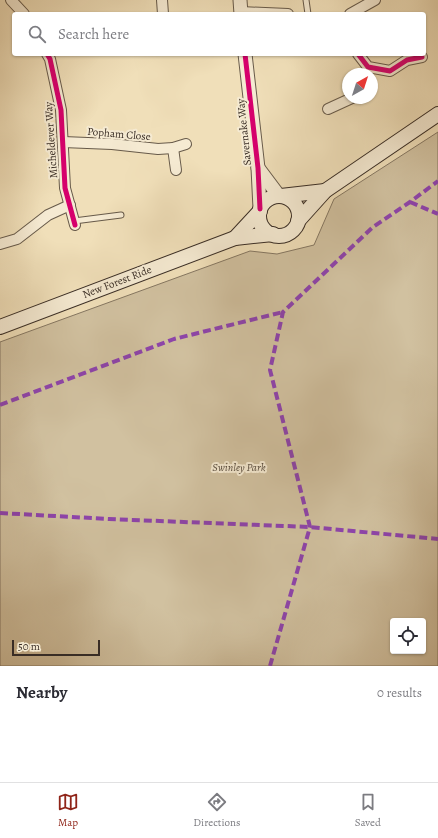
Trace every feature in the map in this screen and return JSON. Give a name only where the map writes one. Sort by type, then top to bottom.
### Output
[{"type":"main road","name":"New Forest Ride","points":[[0,326],[235,238],[273,234],[279,235],[291,231],[325,191],[438,114]]},
{"type":"main road","name":"New Forest Ride","points":[[235,238],[260,210],[267,199],[325,191]]},
{"type":"main road","points":[[280,196],[288,198],[293,202],[297,208],[298,221]]},
{"type":"main road","points":[[260,210],[259,217],[264,228],[273,234]]},
{"type":"street","points":[[11,0],[22,12]]},
{"type":"street","points":[[162,0],[163,12]]},
{"type":"street","points":[[354,12],[375,0]]},
{"type":"street","points":[[240,9],[269,12]]},
{"type":"street","name":"Micheldever Way","points":[[48,56],[61,110],[64,188],[74,223]]},
{"type":"street","name":"Savernake Way","points":[[245,56],[258,168],[260,210]]},
{"type":"street","points":[[359,56],[365,68]]},
{"type":"street","points":[[378,70],[390,71],[407,60],[422,57]]},
{"type":"street","points":[[328,109],[342,103]]},
{"type":"street","name":"Popham Close","points":[[63,142],[112,144],[158,149],[173,148],[186,144]]},
{"type":"street","points":[[173,148],[176,170]]},
{"type":"street","name":"Savernake Way","points":[[258,168],[280,196]]},
{"type":"street","points":[[0,244],[17,239],[48,215],[70,205]]},
{"type":"lane","points":[[306,0],[308,12]]},
{"type":"lane","points":[[74,223],[121,214]]},
{"type":"green space","name":"Swinley Park","points":[[438,132],[438,666],[0,666],[0,342],[250,251],[277,254],[314,245],[334,199]]},
{"type":"marked path","points":[[270,666],[310,527],[270,370],[283,312],[373,227],[438,181]]},
{"type":"marked path","points":[[410,202],[438,214]]},
{"type":"marked path","points":[[0,405],[174,339],[283,312]]},
{"type":"marked path","points":[[0,513],[310,527],[438,539]]},
{"type":"cycle path","points":[[48,56],[61,110],[65,188],[75,225]]},
{"type":"cycle path","points":[[245,56],[258,168],[260,209]]},
{"type":"cycle path","points":[[360,56],[368,67],[390,71],[407,60],[422,57]]}]
